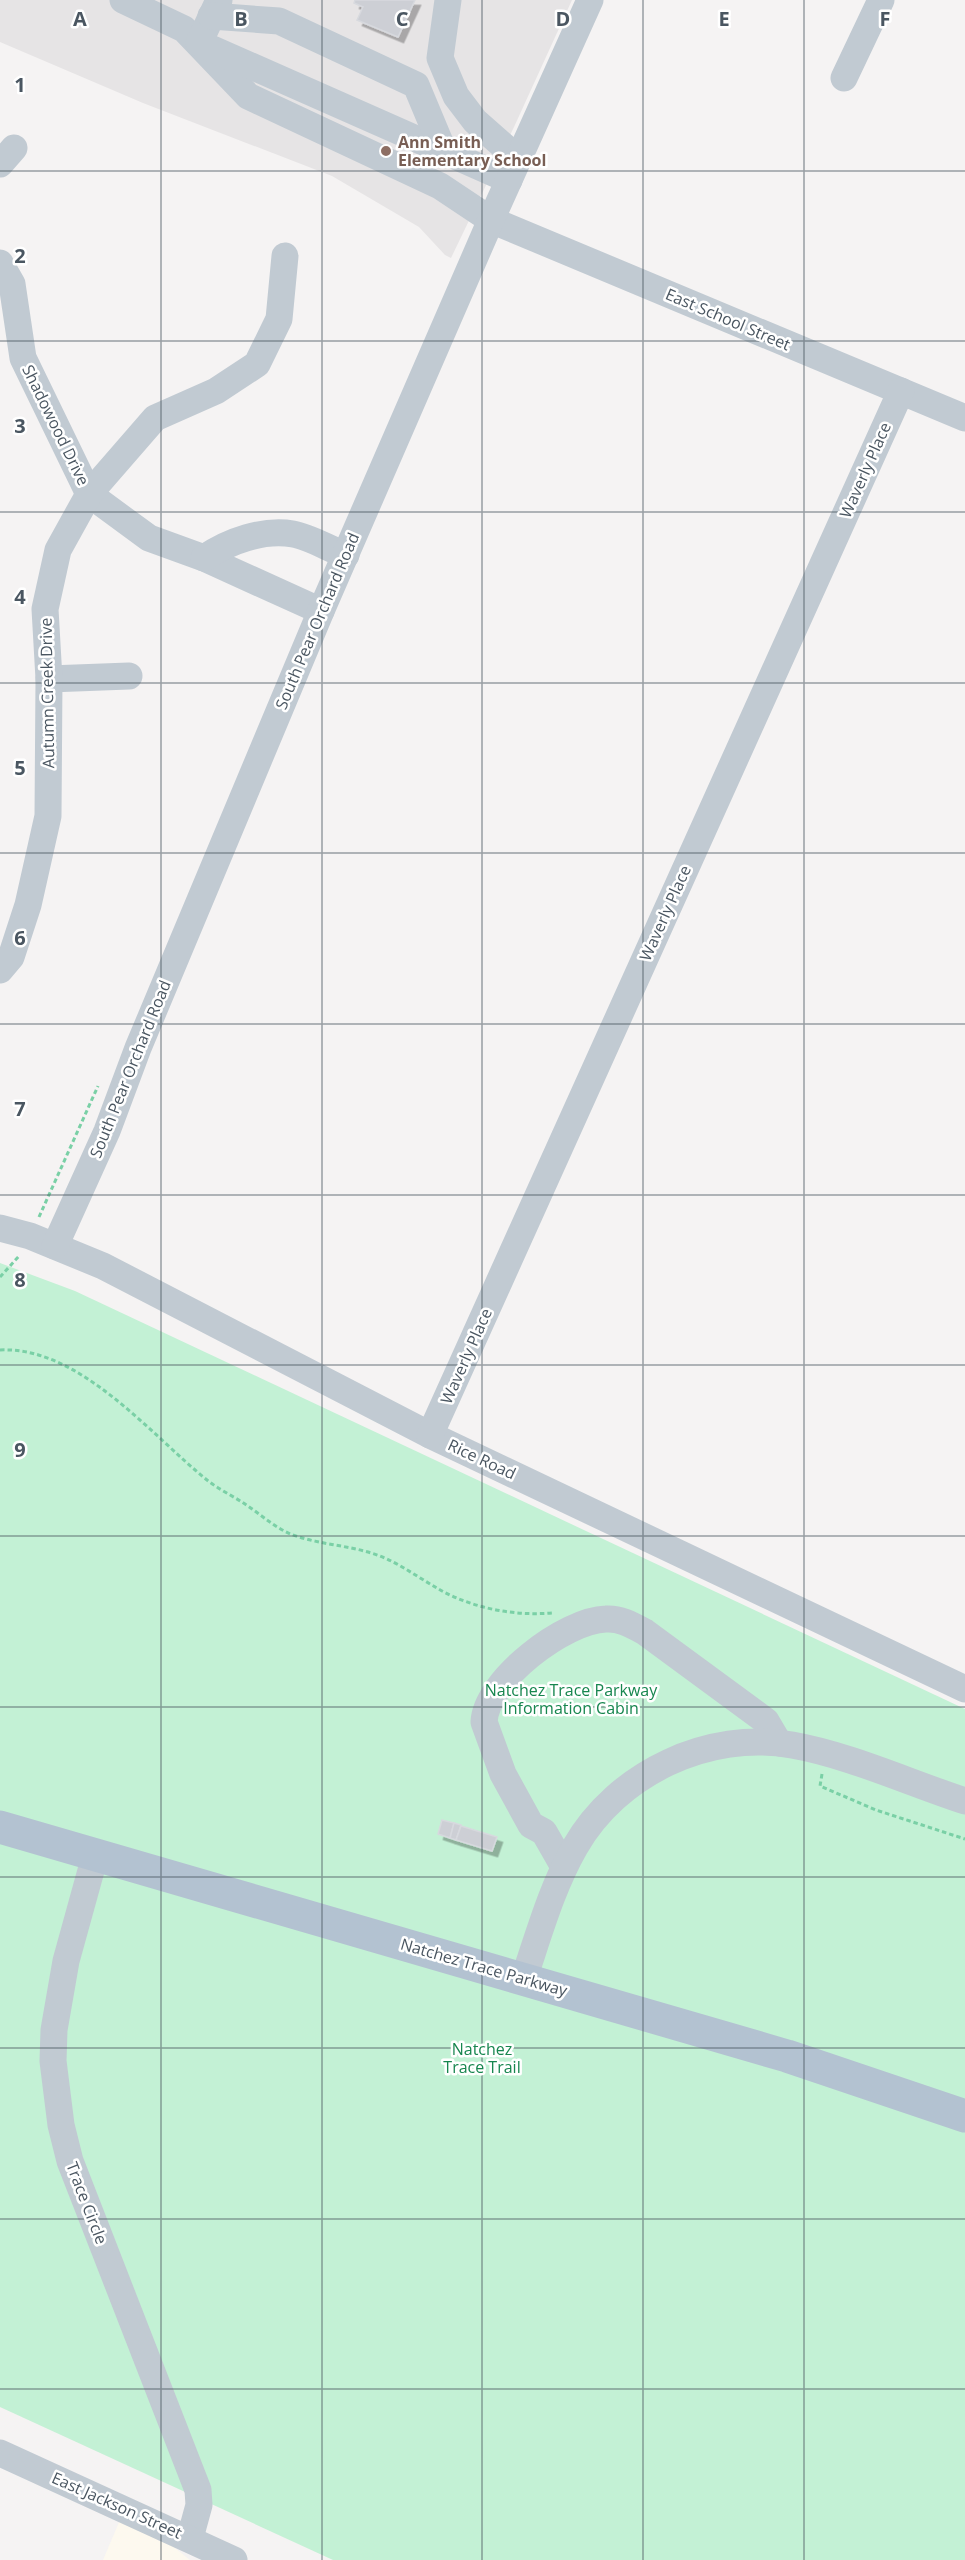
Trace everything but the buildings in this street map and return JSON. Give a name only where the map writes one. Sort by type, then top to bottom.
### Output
[{"type":"main road","name":"Natchez Trace Parkway","points":[[0,1827],[787,2056],[965,2116]]},
{"type":"street","points":[[123,0],[184,28],[199,43],[509,180]]},
{"type":"street","points":[[448,0],[440,58],[456,96],[476,121],[508,150],[520,156]]},
{"type":"street","name":"South Pear Orchard Road","points":[[55,1246],[71,1206],[107,1131],[138,1048],[345,555],[590,0]]},
{"type":"street","points":[[844,78],[881,0]]},
{"type":"street","points":[[199,43],[215,8],[279,21],[416,85],[444,152]]},
{"type":"street","name":"East School Street","points":[[199,43],[248,96],[440,186],[491,220],[965,418]]},
{"type":"street","name":"Autumn Creek Drive","points":[[0,970],[10,957],[28,905],[48,816],[49,680],[45,609],[58,550],[88,494],[155,418],[216,391],[257,364],[279,319],[285,256]]},
{"type":"street","name":"Shadowood Drive","points":[[0,263],[12,284],[24,358],[88,494],[148,538],[204,558],[321,611]]},
{"type":"street","name":"Waverly Place","points":[[430,1435],[901,391]]},
{"type":"street","points":[[204,558],[222,546],[278,533],[295,534],[345,555]]},
{"type":"street","points":[[49,680],[129,676]]},
{"type":"street","name":"Rice Road","points":[[0,1228],[55,1246],[103,1266],[430,1435],[965,1689]]},
{"type":"street","points":[[564,1868],[536,1816],[495,1754],[485,1730],[484,1715],[493,1696],[515,1670],[567,1629],[589,1621],[615,1619],[645,1632],[766,1721],[779,1743]]},
{"type":"street","points":[[524,1978],[564,1868],[595,1818],[642,1777],[682,1757],[719,1745],[752,1742],[779,1743],[825,1753],[965,1801]]},
{"type":"street","name":"Trace Circle","points":[[95,1856],[66,1961],[59,1999],[53,2061],[56,2091],[70,2161],[198,2490],[199,2505],[190,2538]]},
{"type":"street","name":"East Jackson Street","points":[[0,2452],[234,2560]]},
{"type":"path","points":[[0,1277],[21,1254]]},
{"type":"path","points":[[0,1350],[30,1351],[53,1359],[84,1377],[137,1417],[208,1481],[288,1534],[358,1548],[386,1559],[444,1592],[473,1604],[526,1615],[559,1612]]},
{"type":"path","points":[[822,1770],[820,1786],[886,1813],[965,1839]]},
{"type":"shaded area","name":"Ann Smith Elementary School","points":[[0,0],[572,0],[451,258],[445,255],[419,227],[332,176],[143,103],[0,42]]},
{"type":"shaded area","points":[[120,2520],[170,2544],[190,2560],[103,2560]]},
{"type":"green space","name":"Natchez Trace Trail","points":[[0,1263],[75,1291],[965,1709],[965,2560],[333,2560],[0,2407]]},
{"type":"place","name":"Ann Smith Elementary School","points":[[386,151]]},
{"type":"park label","name":"Natchez Trace Parkway Information Cabin","points":[[571,1699]]}]
